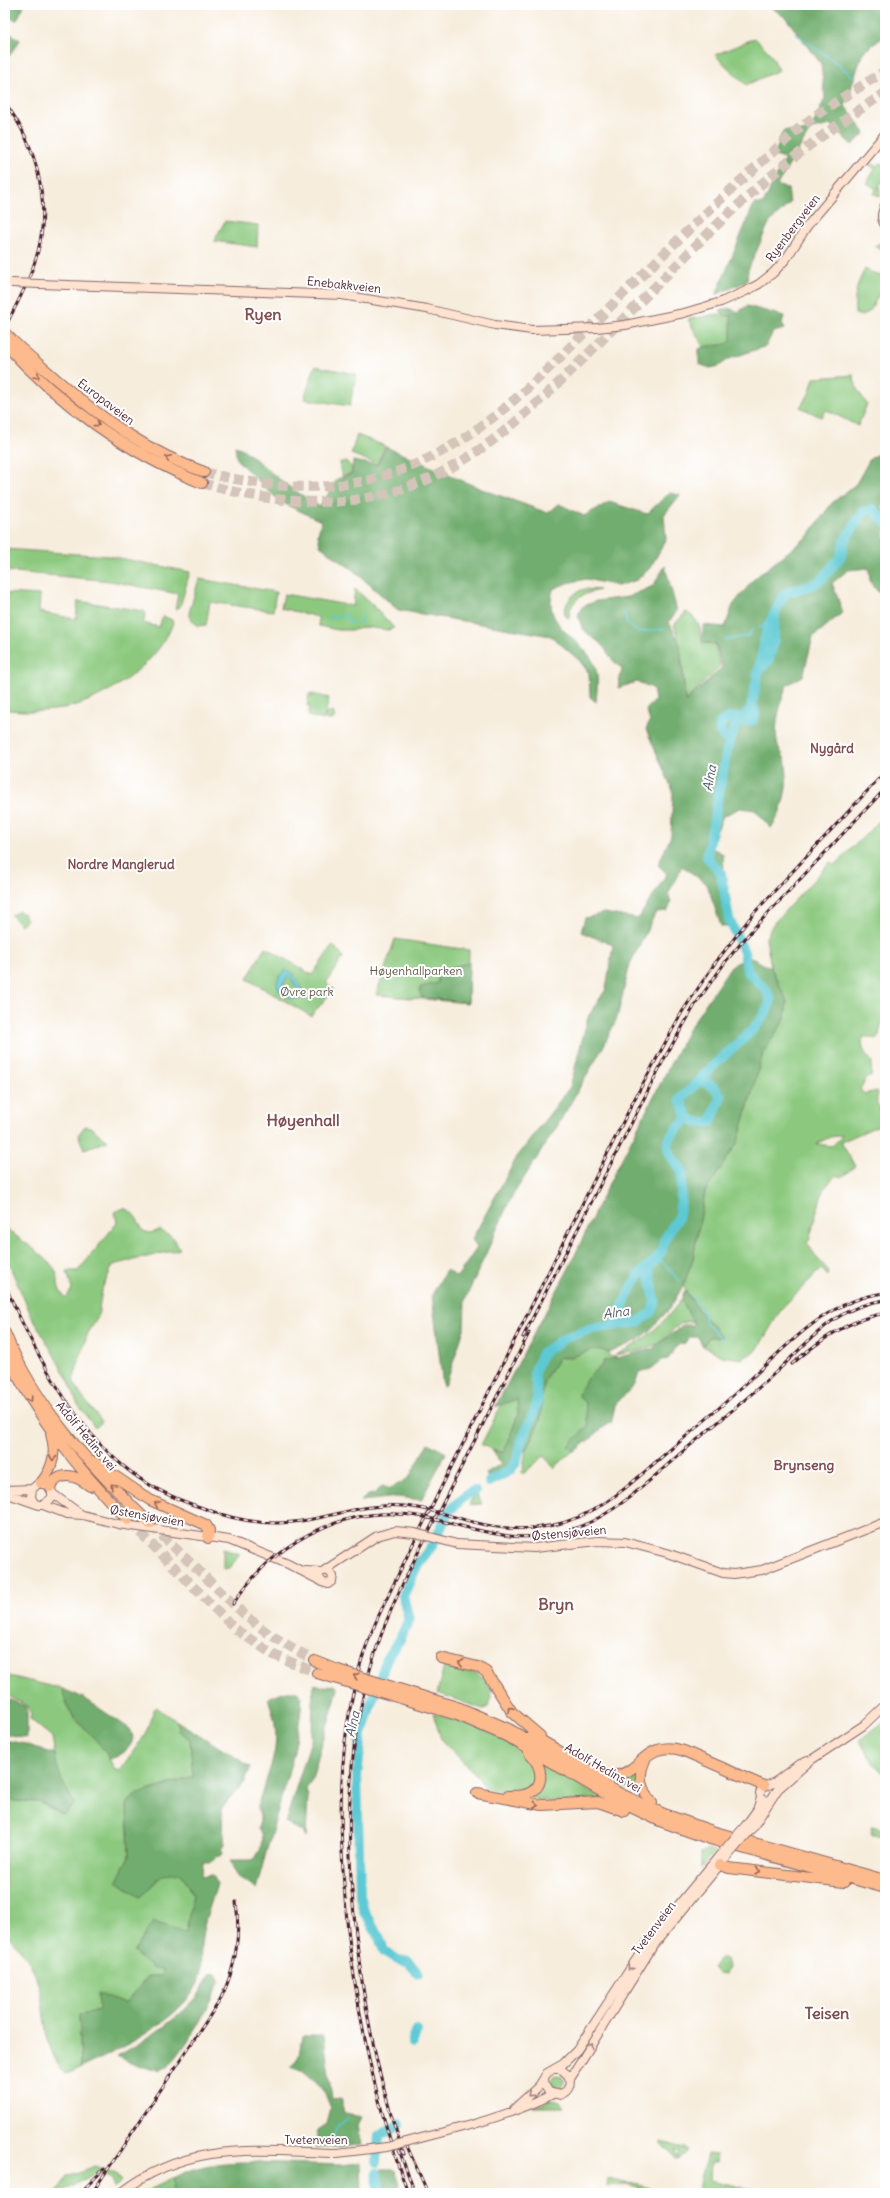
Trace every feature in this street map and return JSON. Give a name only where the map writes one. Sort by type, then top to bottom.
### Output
[{"type":"highway","name":"Europaveien","points":[[5,332],[9,345],[35,363],[118,428],[155,452],[203,478]]},
{"type":"highway","name":"Adolf Hedins vei","points":[[5,1333],[33,1388],[54,1421],[82,1454],[150,1524]]},
{"type":"highway","name":"Adolf Hedins vei","points":[[5,1352],[25,1390],[49,1430],[87,1477],[128,1520]]},
{"type":"highway","points":[[48,1488],[48,1474],[53,1462],[53,1441],[49,1430]]},
{"type":"highway","points":[[82,1454],[146,1498],[204,1524],[208,1528],[208,1538]]},
{"type":"highway","points":[[48,1488],[58,1477],[66,1475],[74,1476],[120,1512]]},
{"type":"highway","points":[[441,1658],[478,1667],[486,1672],[514,1714],[548,1742]]},
{"type":"highway","name":"Adolf Hedins vei","points":[[316,1661],[336,1674]]},
{"type":"highway","name":"Adolf Hedins vei","points":[[317,1673],[336,1674],[459,1712],[490,1720],[529,1740],[621,1794],[683,1822],[885,1880]]},
{"type":"highway","name":"Adolf Hedins vei","points":[[459,1712],[514,1740],[616,1800],[670,1825],[885,1888]]},
{"type":"highway","points":[[490,1720],[510,1723],[548,1742],[683,1822]]},
{"type":"highway","points":[[498,1796],[526,1794],[537,1786],[540,1778],[541,1772],[537,1762],[514,1740]]},
{"type":"highway","points":[[594,1770],[610,1776],[622,1775],[630,1770],[647,1754],[664,1748],[684,1751],[741,1778],[763,1791]]},
{"type":"highway","points":[[647,1754],[641,1768],[640,1781],[643,1791],[652,1803]]},
{"type":"highway","points":[[477,1793],[498,1796],[524,1803],[542,1805],[598,1802],[670,1825]]},
{"type":"highway","points":[[722,1859],[729,1868],[874,1885]]},
{"type":"main road","name":"Ryenbergveien","points":[[676,315],[721,302],[746,291],[770,276],[786,259],[811,221],[885,134]]},
{"type":"main road","points":[[885,207],[882,220],[885,225]]},
{"type":"main road","name":"Enebakkveien","points":[[8,283],[342,295],[427,309],[495,325],[532,330],[597,328],[676,315]]},
{"type":"main road","points":[[5,1490],[48,1488],[50,1501],[44,1505],[5,1493]]},
{"type":"main road","name":"Østensjøveien","points":[[48,1488],[83,1515]]},
{"type":"main road","points":[[32,1489],[31,1498],[34,1503]]},
{"type":"main road","name":"Østensjøveien","points":[[44,1505],[67,1514],[83,1515],[118,1524],[208,1538],[223,1538],[303,1571],[322,1574],[330,1570],[333,1574]]},
{"type":"main road","name":"Østensjøveien","points":[[322,1574],[373,1538],[387,1532],[402,1531],[457,1544],[534,1548],[598,1541],[625,1542],[667,1552],[723,1573],[734,1574],[762,1570],[885,1522]]},
{"type":"main road","name":"Østensjøveien","points":[[322,1574],[325,1584],[330,1583],[333,1579],[333,1574],[345,1557]]},
{"type":"main road","name":"Tvetenveien","points":[[121,2193],[143,2178],[167,2166],[213,2153],[243,2151],[337,2153],[386,2147],[474,2124],[514,2109],[524,2108],[553,2094],[560,2095],[566,2091],[570,2079],[653,1946],[772,1797],[811,1760],[833,1744],[864,1725],[885,1705]]},
{"type":"main road","name":"Tvetenveien","points":[[749,1826],[757,1810],[763,1791],[798,1765],[811,1760]]},
{"type":"main road","points":[[773,1788],[772,1797],[766,1801],[763,1791],[773,1788]]},
{"type":"main road","name":"Tvetenveien","points":[[514,2109],[550,2071],[556,2069],[577,2050],[647,1943],[722,1859]]},
{"type":"main road","points":[[556,2069],[565,2071],[570,2079]]},
{"type":"main road","points":[[544,2079],[546,2090],[553,2094]]},
{"type":"green space","points":[[5,5],[24,5],[17,20],[5,17]]},
{"type":"green space","points":[[768,5],[885,5],[885,36],[863,52],[845,106],[865,133],[852,145],[831,125],[811,129],[825,98],[821,64],[786,18]]},
{"type":"green space","points":[[5,33],[10,33],[20,40],[5,62]]},
{"type":"green space","points":[[755,38],[770,53],[779,70],[746,85],[715,55]]},
{"type":"green space","points":[[811,129],[777,185],[788,189],[790,203],[769,223],[748,270],[747,281],[716,295],[754,204],[763,204],[785,159],[772,155],[775,152],[784,130],[796,132]]},
{"type":"green space","points":[[868,161],[877,166],[880,163],[885,165],[885,178],[879,186],[880,196],[874,194],[876,189],[867,183],[875,169],[867,163]]},
{"type":"green space","points":[[225,221],[258,225],[257,247],[214,241]]},
{"type":"green space","points":[[885,239],[885,251],[875,246]]},
{"type":"green space","points":[[865,269],[885,278],[885,283],[870,311],[863,316],[855,314],[855,301],[856,290]]},
{"type":"green space","points":[[747,306],[784,316],[782,323],[785,329],[773,332],[766,346],[729,359],[719,366],[710,368],[699,364],[699,349],[707,346],[728,343],[731,341],[731,316],[725,316],[720,311],[728,308],[738,312]]},
{"type":"green space","points":[[718,314],[731,316],[732,341],[728,344],[703,347],[688,319]]},
{"type":"green space","points":[[315,366],[356,374],[350,406],[304,399]]},
{"type":"green space","points":[[853,375],[857,389],[867,404],[858,426],[827,410],[821,417],[800,407],[809,394],[814,378]]},
{"type":"green space","points":[[357,435],[385,446],[377,464],[351,454]]},
{"type":"green space","points":[[235,446],[243,449],[285,484],[320,507],[337,479],[352,474],[353,461],[377,465],[386,447],[479,488],[548,513],[559,504],[584,516],[609,502],[647,514],[669,493],[680,495],[664,515],[666,540],[650,568],[637,580],[618,586],[586,579],[567,583],[553,589],[551,602],[552,612],[556,621],[562,629],[585,651],[595,665],[597,680],[596,702],[590,697],[589,673],[579,660],[551,636],[398,610],[353,570],[320,546],[318,535],[321,521],[283,503],[272,494],[237,460]]},
{"type":"green space","points":[[885,449],[885,504],[882,508],[885,512],[885,596],[883,598],[870,582],[869,568],[848,570],[832,583],[843,612],[813,637],[803,676],[787,685],[782,698],[776,727],[776,735],[777,742],[785,761],[787,780],[784,798],[779,814],[771,828],[755,810],[740,808],[723,816],[710,847],[723,854],[726,909],[730,922],[727,926],[721,926],[707,884],[682,866],[668,894],[671,902],[668,911],[656,912],[630,964],[617,1018],[603,1047],[556,1128],[511,1198],[465,1300],[464,1329],[446,1384],[443,1386],[432,1295],[446,1270],[457,1277],[477,1248],[472,1239],[517,1157],[570,1087],[588,1017],[606,989],[613,945],[581,932],[585,918],[604,913],[638,919],[667,874],[658,865],[671,836],[673,791],[646,729],[650,721],[646,710],[655,700],[653,688],[637,682],[618,688],[622,668],[612,659],[601,644],[586,632],[578,615],[582,607],[596,601],[628,597],[653,586],[665,566],[677,611],[669,622],[680,645],[685,702],[722,667],[716,644],[703,642],[703,625],[725,627],[733,605],[754,579],[808,536],[832,503],[856,484],[870,459]]},
{"type":"green space","points":[[340,462],[347,462],[351,466],[352,473],[342,476]]},
{"type":"green space","points":[[5,549],[109,556],[190,572],[180,607],[175,609],[178,594],[110,581],[5,571]]},
{"type":"green space","points":[[199,579],[276,592],[273,611],[210,602],[206,625],[197,626],[189,616],[189,613]]},
{"type":"green space","points":[[355,589],[374,606],[394,628],[388,630],[365,627],[354,630],[337,630],[319,626],[318,617],[281,608],[284,594],[353,606]]},
{"type":"green space","points":[[584,589],[599,590],[578,598],[572,606],[569,618],[564,615],[566,606],[570,599],[576,593]]},
{"type":"green space","points":[[5,593],[40,595],[39,612],[76,619],[78,601],[144,611],[146,613],[143,623],[159,627],[163,616],[172,620],[173,623],[165,639],[154,654],[124,681],[107,692],[71,707],[54,710],[5,710]]},
{"type":"green space","points":[[686,612],[697,621],[701,633],[702,643],[715,644],[720,666],[685,701],[682,662],[674,625]]},
{"type":"green space","points":[[309,694],[312,694],[312,698],[313,694],[329,698],[324,720],[308,716],[310,706],[307,706]]},
{"type":"green space","points":[[330,711],[335,716],[330,721],[325,716]]},
{"type":"green space","points":[[885,815],[885,1008],[878,1039],[863,1037],[862,1044],[864,1050],[872,1061],[871,1077],[868,1077],[860,1089],[864,1094],[877,1091],[877,1105],[880,1108],[884,1123],[841,1142],[855,1166],[842,1177],[836,1175],[823,1190],[809,1241],[806,1241],[817,1258],[829,1271],[828,1276],[821,1269],[782,1308],[757,1350],[742,1359],[722,1356],[703,1346],[708,1337],[722,1337],[697,1308],[683,1286],[693,1259],[705,1192],[738,1142],[763,1053],[785,1019],[787,1001],[771,968],[766,938],[773,924],[830,862],[835,865]],"holes":[[[843,1135],[832,1146],[816,1144],[830,1137]]]},
{"type":"green space","points":[[19,911],[24,914],[27,920],[21,925],[11,915]]},
{"type":"green space","name":"Høyenhallparken","points":[[395,939],[469,950],[468,1003],[376,995]]},
{"type":"green space","name":"Øvre park","points":[[333,945],[343,957],[326,983],[334,989],[311,1016],[247,979],[265,947],[312,975]]},
{"type":"green space","points":[[749,957],[771,968],[787,1001],[785,1019],[763,1053],[738,1142],[705,1192],[693,1259],[683,1286],[670,1308],[652,1328],[638,1340],[608,1353],[600,1350],[593,1350],[576,1356],[559,1358],[544,1380],[540,1421],[526,1449],[510,1467],[488,1479],[486,1473],[501,1464],[492,1450],[504,1453],[518,1414],[517,1399],[495,1407],[569,1268],[601,1199],[688,1030],[731,966]]},
{"type":"green space","points":[[469,963],[468,1003],[421,997],[420,987],[437,983],[440,969]]},
{"type":"green space","points":[[85,1126],[90,1127],[108,1141],[84,1149],[78,1135]]},
{"type":"green space","points":[[124,1208],[134,1215],[143,1231],[150,1233],[160,1230],[172,1237],[180,1249],[113,1265],[102,1289],[98,1317],[88,1333],[73,1380],[80,1394],[102,1422],[95,1428],[77,1403],[69,1381],[31,1315],[5,1255],[5,1228],[25,1242],[52,1265],[57,1274],[60,1291],[66,1298],[72,1289],[67,1271],[78,1271],[117,1223],[115,1212]]},
{"type":"green space","points":[[685,1290],[697,1308],[722,1337],[709,1337],[703,1346],[698,1337],[689,1337],[685,1343],[678,1345],[668,1359],[662,1360],[651,1369],[639,1372],[635,1384],[615,1405],[611,1424],[609,1423],[574,1452],[568,1446],[588,1426],[585,1403],[578,1395],[587,1378],[593,1372],[602,1367],[604,1361],[652,1349],[683,1325],[693,1325],[694,1323],[681,1300]]},
{"type":"green space","points":[[681,1300],[694,1323],[685,1322],[677,1326],[657,1344],[640,1350],[615,1355],[635,1344],[652,1332]]},
{"type":"green space","points":[[603,1349],[609,1356],[617,1357],[593,1372],[578,1395],[585,1403],[588,1426],[568,1446],[573,1451],[554,1468],[544,1456],[523,1474],[521,1472],[524,1469],[526,1449],[540,1421],[544,1380],[559,1358],[572,1358],[584,1350]]},
{"type":"green space","points":[[517,1399],[518,1414],[504,1453],[481,1445],[502,1404]]},
{"type":"green space","points":[[428,1443],[446,1453],[421,1500],[398,1497],[361,1501],[366,1496],[376,1493],[382,1486],[390,1489],[409,1478]]},
{"type":"green space","points":[[476,1493],[482,1504],[469,1505],[472,1497]]},
{"type":"green space","points":[[223,1549],[240,1554],[230,1568],[223,1569]]},
{"type":"green space","points":[[449,1664],[474,1672],[481,1676],[490,1688],[491,1697],[489,1707],[483,1709],[437,1693],[444,1666]]},
{"type":"green space","points":[[5,1675],[63,1689],[74,1719],[104,1746],[114,1769],[119,1771],[146,1732],[150,1724],[153,1709],[156,1707],[177,1721],[178,1731],[190,1739],[193,1777],[135,1795],[127,1805],[129,1856],[117,1881],[140,1897],[163,1874],[181,1873],[193,1894],[186,1932],[163,1970],[162,1976],[148,1976],[126,2003],[99,2012],[79,2014],[81,2068],[67,2074],[58,2063],[52,2051],[45,2024],[38,1983],[33,1970],[21,1950],[5,1933],[5,1794],[14,1801],[39,1802],[64,1815],[75,1803],[66,1790],[57,1769],[52,1737],[30,1719],[31,1714],[28,1706],[11,1698],[5,1693]]},
{"type":"green space","points":[[315,1684],[323,1687],[335,1685],[338,1689],[311,1782],[306,1789],[308,1796],[306,1838],[303,1832],[285,1823],[312,1737],[313,1687]]},
{"type":"green space","points":[[63,1689],[84,1698],[130,1729],[133,1734],[133,1739],[128,1748],[114,1758],[109,1759],[104,1750],[69,1710]]},
{"type":"green space","points":[[285,1691],[297,1691],[301,1696],[302,1706],[294,1752],[256,1889],[234,1871],[230,1860],[253,1860],[262,1841],[262,1837],[258,1829],[260,1818],[258,1805],[271,1765],[276,1741],[273,1714],[268,1698]]},
{"type":"green space","points":[[5,1698],[27,1707],[27,1738],[5,1734]]},
{"type":"green space","points":[[433,1713],[487,1731],[608,1802],[551,1802],[486,1789],[477,1776],[441,1739]]},
{"type":"green space","points":[[177,1721],[251,1767],[244,1783],[221,1809],[225,1844],[222,1849],[223,1853],[210,1862],[203,1862],[202,1876],[213,1875],[217,1884],[203,1930],[198,1983],[190,1996],[178,2009],[147,2033],[129,2044],[81,2068],[79,2014],[99,2011],[98,1993],[126,2003],[148,1976],[162,1976],[163,1970],[153,1969],[133,1952],[154,1922],[186,1932],[193,1894],[181,1873],[163,1875],[140,1897],[117,1881],[129,1856],[127,1805],[135,1795],[193,1777],[190,1739],[178,1731]]},
{"type":"green space","points":[[885,1721],[885,1775],[874,1764],[859,1740]]},
{"type":"green space","points":[[5,1740],[25,1744],[55,1754],[57,1767],[62,1780],[75,1803],[64,1815],[39,1802],[14,1801],[5,1794]]},
{"type":"green space","points":[[636,1769],[640,1794],[612,1779]]},
{"type":"green space","points":[[873,1826],[885,1829],[885,1834],[871,1834]]},
{"type":"green space","points":[[708,1849],[716,1851],[701,1868],[701,1853]]},
{"type":"green space","points":[[722,1957],[726,1959],[728,1967],[725,1975],[718,1974],[712,1968]]},
{"type":"green space","points":[[216,1973],[220,1981],[210,2002],[185,2045],[168,2066],[161,2070],[151,2069],[117,2056],[148,2038],[180,2014],[198,1995],[210,1974]]},
{"type":"green space","points":[[302,2036],[324,2036],[332,2099],[341,2098],[342,2110],[344,2114],[362,2117],[358,2125],[362,2145],[315,2148],[318,2130],[327,2124],[331,2109],[323,2088],[306,2073],[291,2067],[299,2056]]},
{"type":"green space","points":[[554,2075],[560,2075],[564,2079],[564,2085],[560,2089],[554,2089],[550,2085],[550,2079]]},
{"type":"green space","points":[[552,2100],[560,2102],[564,2107],[533,2107]]},
{"type":"green space","points":[[662,2142],[688,2149],[687,2152],[678,2158],[680,2151],[675,2150],[675,2154],[678,2154],[677,2158],[675,2158],[662,2145]]},
{"type":"green space","points":[[707,2154],[717,2155],[716,2162],[711,2162],[710,2180],[769,2193],[698,2193]]},
{"type":"green space","points":[[253,2162],[339,2165],[361,2163],[362,2193],[240,2193],[210,2189],[173,2193],[174,2178],[183,2173],[222,2163]]},
{"type":"green space","points":[[95,2166],[116,2174],[121,2181],[114,2189],[112,2180],[106,2174],[99,2171],[70,2188],[56,2193],[67,2177]]},
{"type":"green space","points":[[374,2170],[394,2170],[402,2193],[377,2193]]},
{"type":"green space","points":[[174,2178],[173,2193],[143,2193]]},
{"type":"green space","points":[[608,2178],[671,2193],[647,2193],[627,2184],[607,2186]]},
{"type":"water","points":[[286,970],[293,973],[304,994],[304,998],[290,998],[284,995],[278,986],[280,975]],"holes":[[[289,975],[298,990],[296,994],[284,990],[283,984]]]},
{"type":"waterway","points":[[795,33],[855,78]]},
{"type":"waterway","name":"Alna","points":[[489,1482],[509,1471],[516,1463],[521,1442],[534,1413],[538,1399],[534,1373],[542,1353],[565,1338],[591,1329],[638,1322],[652,1312],[655,1301],[649,1268],[662,1251],[664,1240],[678,1218],[681,1201],[682,1170],[670,1155],[668,1149],[670,1137],[688,1118],[701,1123],[711,1122],[721,1096],[714,1087],[700,1080],[758,1023],[766,1012],[771,1000],[766,990],[747,971],[744,952],[729,919],[721,873],[707,857],[727,750],[736,724],[751,709],[767,628],[785,593],[813,585],[824,577],[841,556],[844,542],[863,512],[873,509],[885,522]]},
{"type":"waterway","points":[[624,612],[627,624],[638,632],[664,629]]},
{"type":"waterway","points":[[329,618],[347,615],[349,623],[353,623]]},
{"type":"waterway","points":[[763,648],[774,640],[775,615]]},
{"type":"waterway","points":[[358,624],[362,616]]},
{"type":"waterway","points":[[759,627],[767,628]]},
{"type":"waterway","points":[[724,640],[748,636],[753,629]]},
{"type":"waterway","points":[[759,670],[769,660],[774,640]]},
{"type":"waterway","points":[[739,721],[753,720],[755,714],[752,703]]},
{"type":"waterway","points":[[729,744],[720,731],[720,723],[728,718],[743,717]]},
{"type":"waterway","name":"Alna","points":[[688,1118],[680,1099],[700,1080]]},
{"type":"waterway","points":[[657,1258],[664,1263],[680,1281]]},
{"type":"waterway","points":[[615,1324],[635,1281],[641,1273],[653,1263]]},
{"type":"waterway","points":[[693,1297],[700,1306],[707,1324],[723,1340],[725,1340]]},
{"type":"waterway","name":"Alna","points":[[418,1973],[408,1962],[398,1960],[384,1951],[378,1934],[364,1912],[360,1895],[357,1775],[362,1734],[371,1703],[388,1656],[399,1641],[409,1620],[403,1596],[418,1564],[432,1546],[449,1511],[467,1494],[475,1491]]},
{"type":"waterway","name":"Alna","points":[[412,2043],[417,2031]]},
{"type":"waterway","points":[[333,2138],[335,2129],[347,2119]]},
{"type":"waterway","name":"Alna","points":[[377,2162],[379,2135],[400,2124]]},
{"type":"waterway","name":"Alna","points":[[376,2173],[380,2193]]},
{"type":"tunnel","points":[[204,472],[256,483],[282,486],[333,486],[383,476],[409,467],[440,452],[497,414],[523,392],[694,225],[748,174],[797,131],[823,110],[885,71]]},
{"type":"tunnel","points":[[202,483],[256,496],[283,500],[310,502],[338,501],[365,498],[392,492],[419,483],[447,470],[498,436],[545,396],[713,228],[764,182],[815,142],[885,93]]},
{"type":"tunnel","points":[[130,1522],[235,1629],[274,1655],[317,1673]]},
{"type":"tunnel","points":[[151,1525],[247,1617],[269,1634],[315,1661]]},
{"type":"railway","points":[[5,103],[16,119],[32,154],[38,173],[43,212],[42,232],[32,271],[5,327]]},
{"type":"railway","points":[[408,2193],[386,2126],[369,2059],[356,1991],[344,1889],[341,1795],[346,1732],[359,1669],[369,1639],[410,1550],[634,1100],[682,1012],[715,963],[754,913],[885,772]]},
{"type":"railway","points":[[523,1337],[664,1059],[695,1005],[726,961],[754,928],[885,789]]},
{"type":"railway","points":[[5,1285],[40,1357],[69,1405],[86,1427],[103,1447],[122,1465],[140,1479],[171,1496],[221,1514],[257,1522],[292,1522],[372,1507],[404,1506],[439,1512],[488,1526],[519,1529],[549,1526],[564,1522],[579,1517],[602,1505],[626,1487],[712,1415],[807,1328],[825,1315],[843,1305],[863,1297],[885,1293]]},
{"type":"railway","points":[[233,1604],[250,1581],[270,1561],[292,1544],[316,1531],[341,1521],[368,1515],[396,1514],[424,1517],[500,1535],[519,1537],[558,1533],[593,1521],[620,1504],[645,1484],[752,1394],[812,1337],[837,1317],[867,1304],[885,1300]]},
{"type":"railway","points":[[792,1364],[835,1332],[872,1316],[885,1313]]},
{"type":"railway","points":[[404,2154],[379,2073],[373,2045],[363,1990],[352,1898],[349,1826],[350,1790],[358,1720],[376,1650],[389,1614],[405,1579],[529,1333]]},
{"type":"railway","points":[[92,2193],[219,2002],[225,1990],[233,1966],[237,1941],[238,1928],[236,1902]]},
{"type":"railway","points":[[406,2144],[428,2193]]},
{"type":"railway","points":[[399,2150],[415,2193]]},
{"type":"railway","points":[[80,2193],[104,2169]]},
{"type":"district","name":"Ryen","points":[[263,314]]},
{"type":"district","name":"Nygård","points":[[832,748]]},
{"type":"district","name":"Nordre Manglerud","points":[[121,864]]},
{"type":"district","name":"Høyenhall","points":[[303,1120]]},
{"type":"district","name":"Brynseng","points":[[804,1465]]},
{"type":"district","name":"Bryn","points":[[556,1604]]},
{"type":"district","name":"Teisen","points":[[827,2013]]}]
